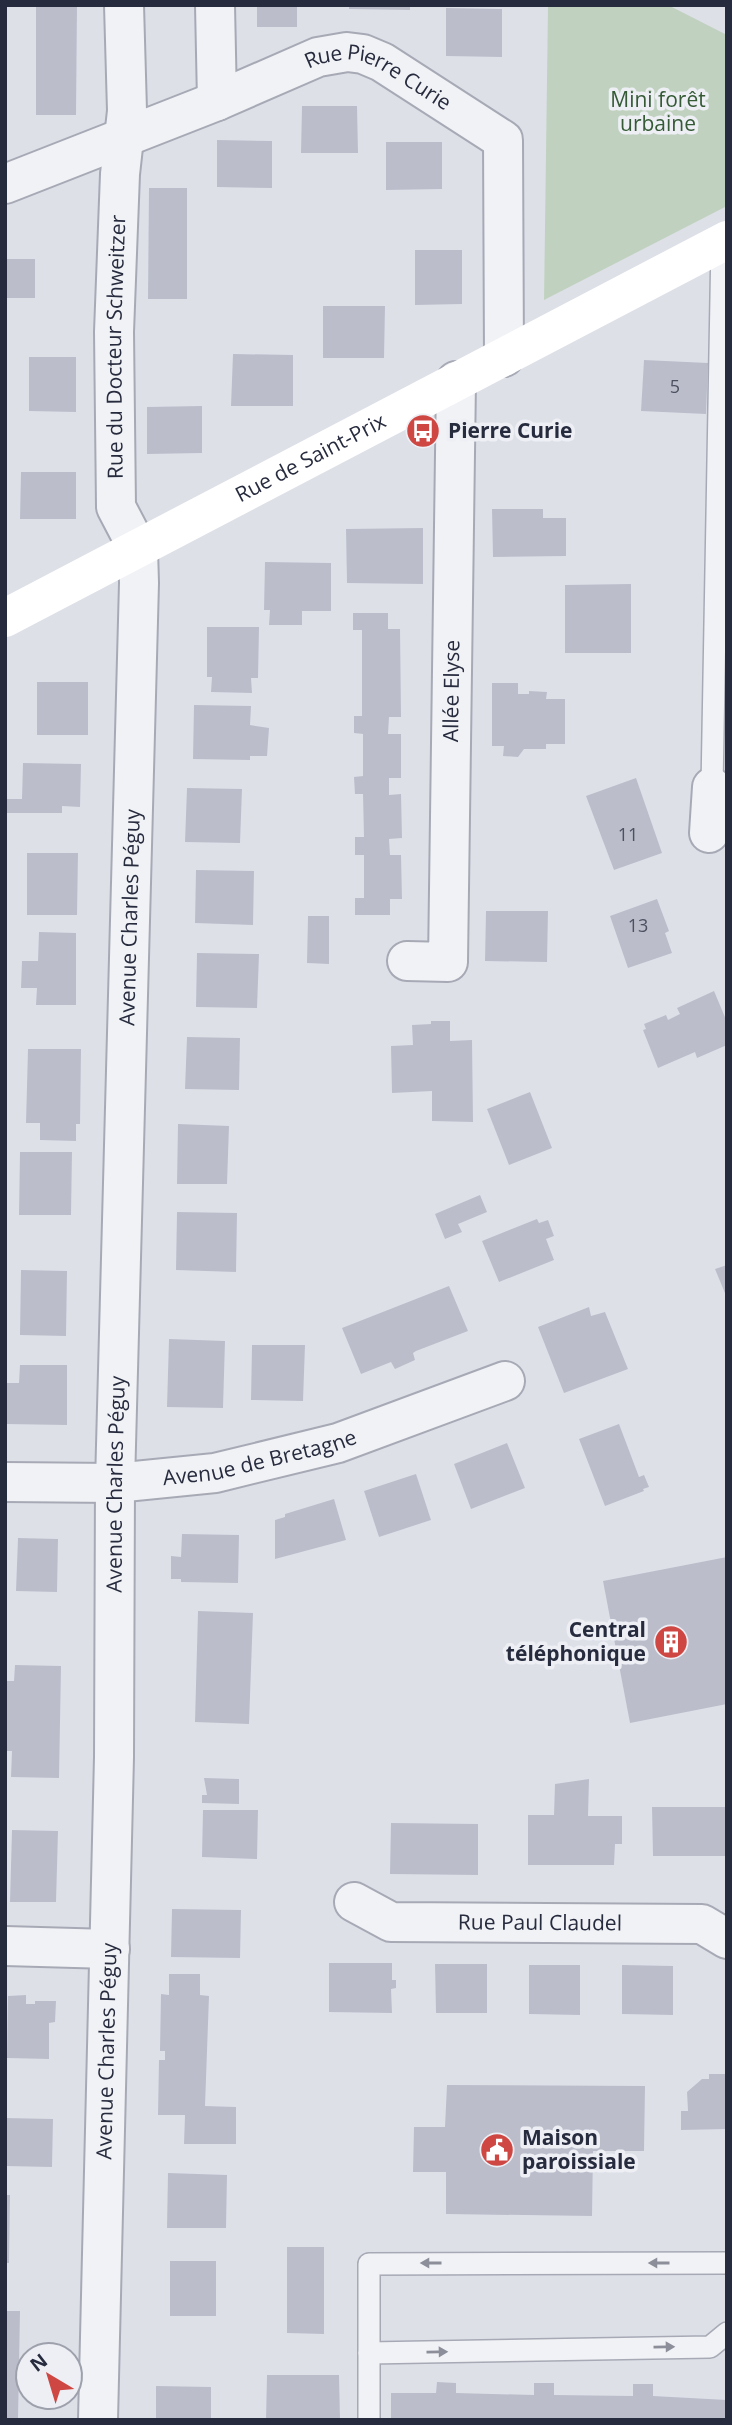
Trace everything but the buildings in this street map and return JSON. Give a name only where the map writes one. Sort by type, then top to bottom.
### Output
[{"type":"street","name":"Rue du Docteur Schweitzer","points":[[124,5],[127,111],[122,139],[114,332],[116,507],[138,549]]},
{"type":"street","points":[[215,5],[217,101]]},
{"type":"street","name":"Rue Pierre Curie","points":[[5,184],[217,101],[318,57],[347,52],[363,54],[382,62],[503,140],[504,357]]},
{"type":"street","name":"Rue de Saint-Prix","points":[[5,618],[724,242]]},
{"type":"street","name":"Allée Elyse","points":[[407,961],[448,962],[456,382]]},
{"type":"street","name":"Avenue Charles Péguy","points":[[98,2420],[114,1757],[115,1483],[138,549]]},
{"type":"street","points":[[709,833],[719,788]]},
{"type":"street","name":"Avenue de Bretagne","points":[[5,1482],[115,1483],[215,1473],[338,1443],[505,1381]]},
{"type":"street","name":"Rue Paul Claudel","points":[[354,1902],[391,1922],[702,1924],[727,1939]]},
{"type":"street","points":[[5,1945],[110,1949]]},
{"type":"lane","points":[[719,788],[724,242]]},
{"type":"lane","points":[[369,2420],[369,2264],[727,2263]]},
{"type":"lane","points":[[369,2353],[710,2347],[727,2333]]},
{"type":"green space","name":"Mini forêt urbaine","points":[[548,5],[668,5],[727,35],[727,206],[544,300]]},
{"type":"place","name":"Pierre Curie","points":[[423,431]]},
{"type":"place","name":"Central téléphonique","points":[[671,1642]]},
{"type":"place","name":"Maison paroissiale","points":[[497,2150]]}]
